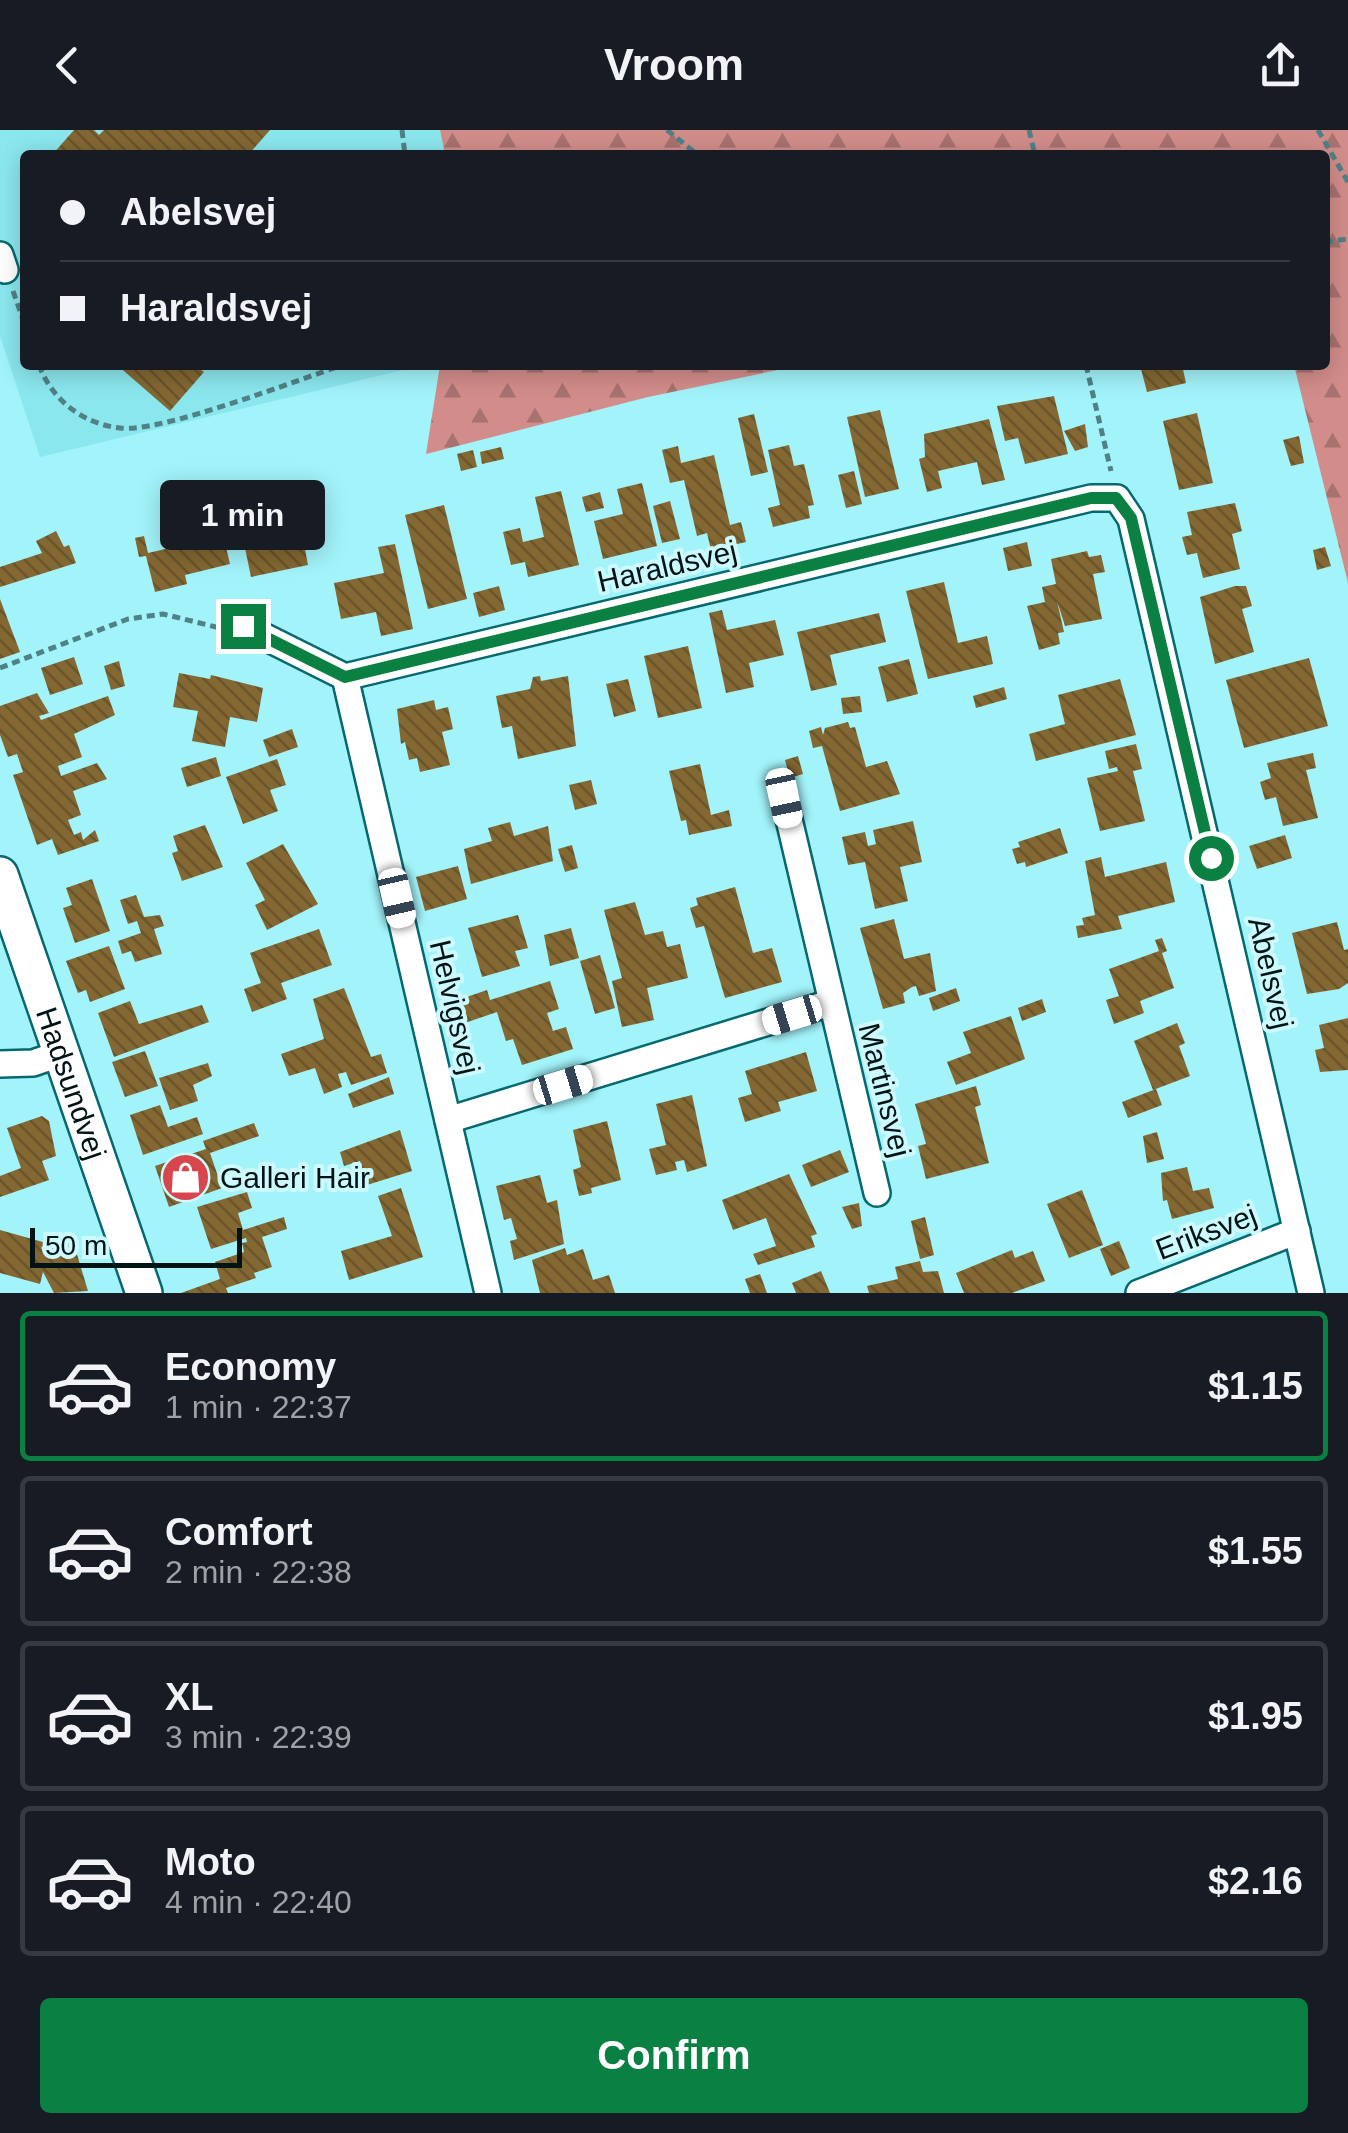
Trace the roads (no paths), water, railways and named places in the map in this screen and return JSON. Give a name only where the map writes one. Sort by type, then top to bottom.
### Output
[{"type":"street","name":"Haraldsvej","points":[[345,677],[1091,498],[1116,498]]},
{"type":"street","name":"Abelsvej","points":[[1116,498],[1131,518],[1311,1293]]},
{"type":"street","points":[[243,626],[345,677]]},
{"type":"street","name":"Helvigsvej","points":[[345,677],[488,1293]]},
{"type":"street","name":"Martinsvej","points":[[784,798],[876,1192]]},
{"type":"street","name":"Hadsundvej","points":[[0,875],[144,1293]]},
{"type":"street","name":"Martinsvej","points":[[448,1120],[830,1003]]},
{"type":"street","points":[[0,1064],[33,1062],[62,1053]]},
{"type":"street","name":"Eriksvej","points":[[1139,1293],[1296,1232]]},
{"type":"place","name":"Galleri Hair","points":[[185,1177]]}]
